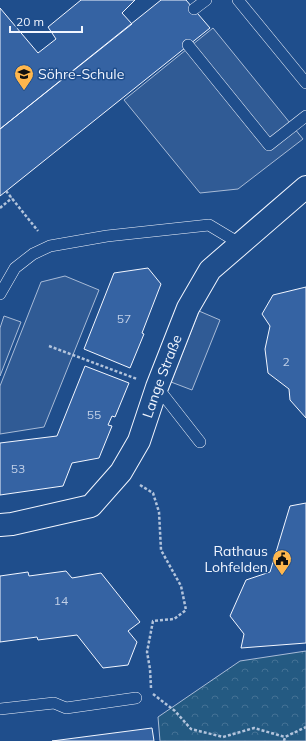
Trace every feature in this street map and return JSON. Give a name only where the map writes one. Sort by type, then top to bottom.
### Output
[{"type":"street","name":"Lange Straße","points":[[0,525],[12,524],[91,506],[121,472],[139,441],[157,387],[188,308],[210,270],[239,243],[306,187]]},
{"type":"lane","points":[[194,9],[206,0]]},
{"type":"lane","points":[[238,0],[306,83]]},
{"type":"lane","points":[[188,45],[269,145],[306,116]]},
{"type":"lane","points":[[0,294],[15,268],[33,254],[50,246],[107,236],[209,225],[239,243]]},
{"type":"lane","points":[[157,387],[200,442]]},
{"type":"lane","points":[[0,709],[54,703],[66,708],[136,698]]},
{"type":"path","points":[[6,191],[50,246]]},
{"type":"path","points":[[0,208],[12,198]]},
{"type":"path","points":[[49,346],[157,387]]},
{"type":"path","points":[[121,472],[153,493],[159,512],[161,550],[181,586],[186,610],[174,619],[153,621],[147,652],[152,693],[175,711],[191,729],[223,737],[254,728],[284,739],[306,727]]},
{"type":"green space","points":[[306,651],[306,741],[160,741],[158,717],[240,661]]},
{"type":"shaded area","points":[[213,28],[303,139],[238,189],[200,193],[124,100]]},
{"type":"shaded area","points":[[65,276],[99,290],[44,427],[0,434],[0,386],[41,282]]},
{"type":"shaded area","points":[[199,311],[220,320],[192,390],[171,382]]},
{"type":"shaded area","points":[[4,316],[21,322],[0,376],[0,328]]},
{"type":"building","name":"Söhre-Schule","points":[[81,0],[135,0],[122,13],[132,24],[0,129],[0,8],[38,53],[56,39],[48,27]]},
{"type":"building","points":[[161,0],[186,0],[210,28],[0,196],[0,129]]},
{"type":"building","points":[[148,268],[161,284],[142,333],[144,334],[130,368],[84,349],[114,273]]},
{"type":"building","points":[[306,287],[306,418],[290,400],[289,389],[268,373],[265,349],[270,326],[262,314],[273,295]]},
{"type":"building","points":[[85,366],[129,383],[115,417],[112,416],[108,425],[112,426],[99,458],[72,463],[63,486],[0,495],[0,443],[57,436]]},
{"type":"building","name":"Rathaus Lohfelden","points":[[306,503],[306,643],[241,648],[244,634],[230,616],[246,580],[270,572],[290,506]]},
{"type":"building","points":[[66,571],[72,578],[101,573],[140,622],[128,631],[137,642],[128,665],[103,668],[77,635],[38,640],[37,637],[0,642],[0,576],[28,572],[29,576]]},
{"type":"building","points":[[152,728],[154,741],[52,741]]},
{"type":"place","name":"Söhre-Schule","points":[[24,91]]},
{"type":"place","name":"Rathaus Lohfelden","points":[[282,576]]}]
